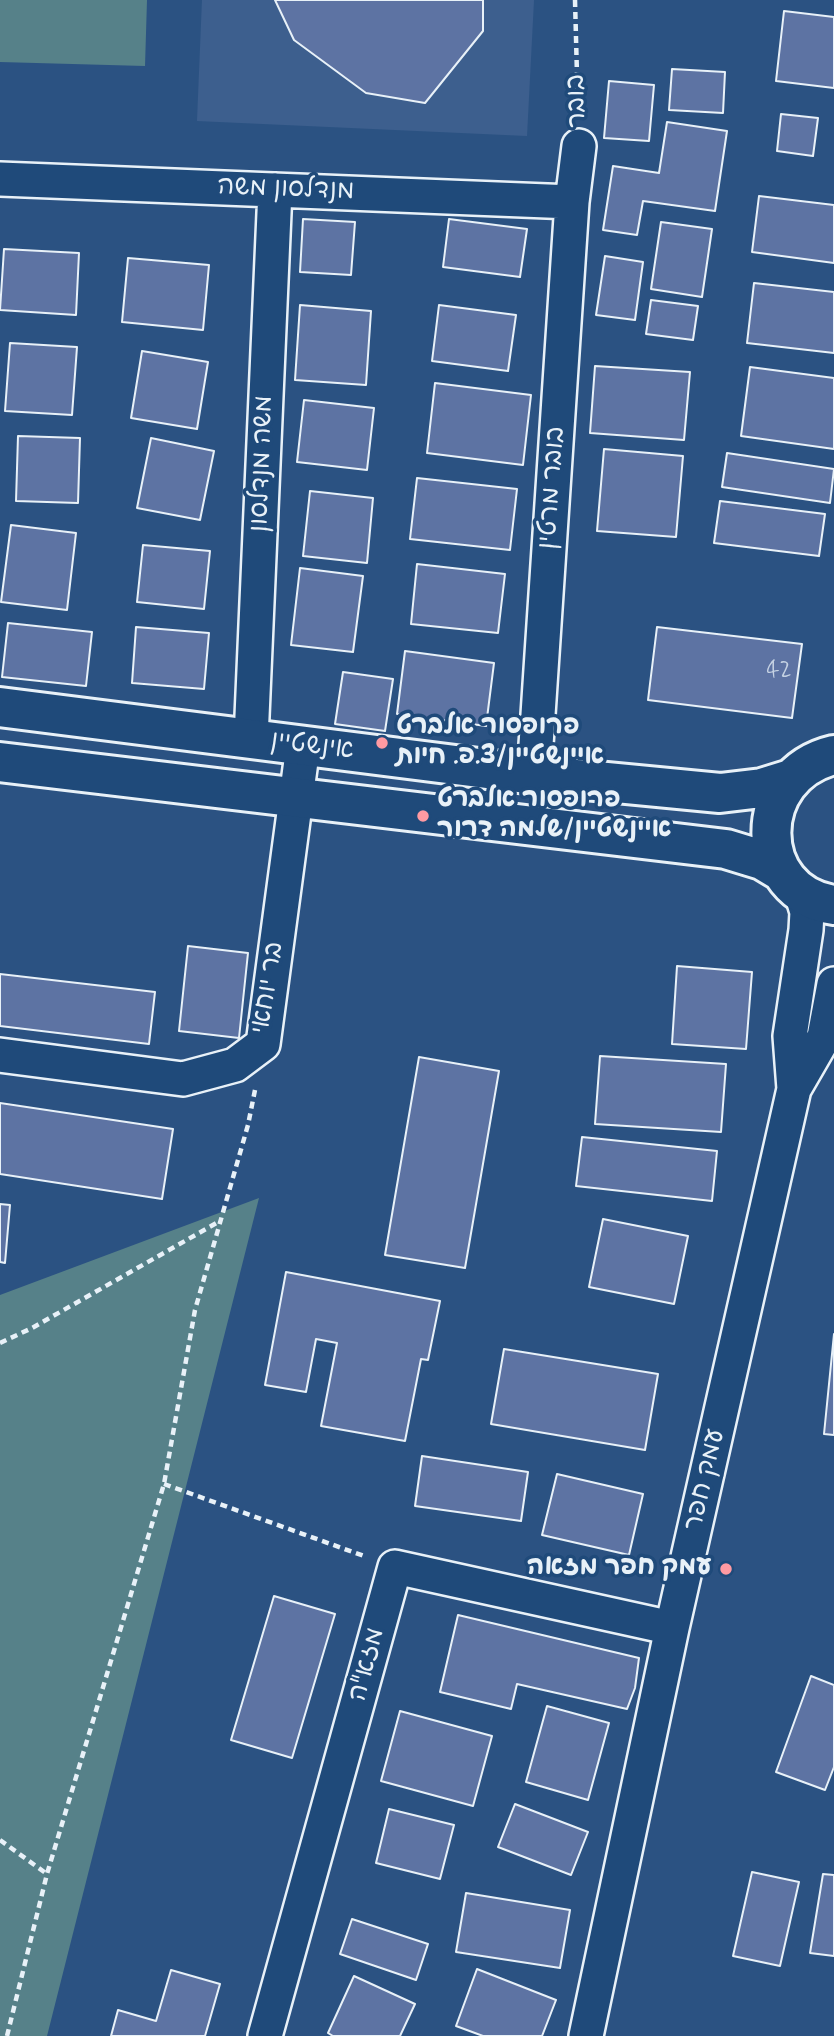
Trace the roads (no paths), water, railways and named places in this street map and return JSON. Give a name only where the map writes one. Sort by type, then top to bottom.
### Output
[{"type":"main road","name":"אינשטיין","points":[[0,708],[534,775],[720,793],[762,788],[811,766]]},
{"type":"main road","points":[[806,890],[772,849],[771,823],[778,799],[811,766],[834,729]]},
{"type":"main road","name":"אינשטיין","points":[[0,762],[726,849],[762,860],[806,890]]},
{"type":"street","name":"בובר","points":[[572,202],[579,146]]},
{"type":"street","name":"מנדלסון משה","points":[[0,178],[572,202]]},
{"type":"street","name":"משה מנדלסון","points":[[251,739],[275,190]]},
{"type":"street","name":"בובר מרטין","points":[[534,775],[572,202]]},
{"type":"street","name":"בר יוחאי","points":[[0,1055],[183,1079],[235,1065],[263,1044],[303,746]]},
{"type":"street","name":"עמק חפר","points":[[586,2036],[672,1628],[794,1089],[790,1036],[806,930],[806,890]]},
{"type":"street","name":"עמק חפר","points":[[794,1089],[824,1037],[834,984]]},
{"type":"street","name":"מזא\"ה","points":[[265,2036],[395,1567],[672,1628]]},
{"type":"place","name":"פרופסור אלברט איינשטיין/צ.פ. חיות","points":[[382,743]]},
{"type":"place","name":"פרופסור אלברט איינשטיין/שלמה דרור","points":[[423,816]]},
{"type":"place","name":"עמק חפר מזאה","points":[[726,1569]]}]
